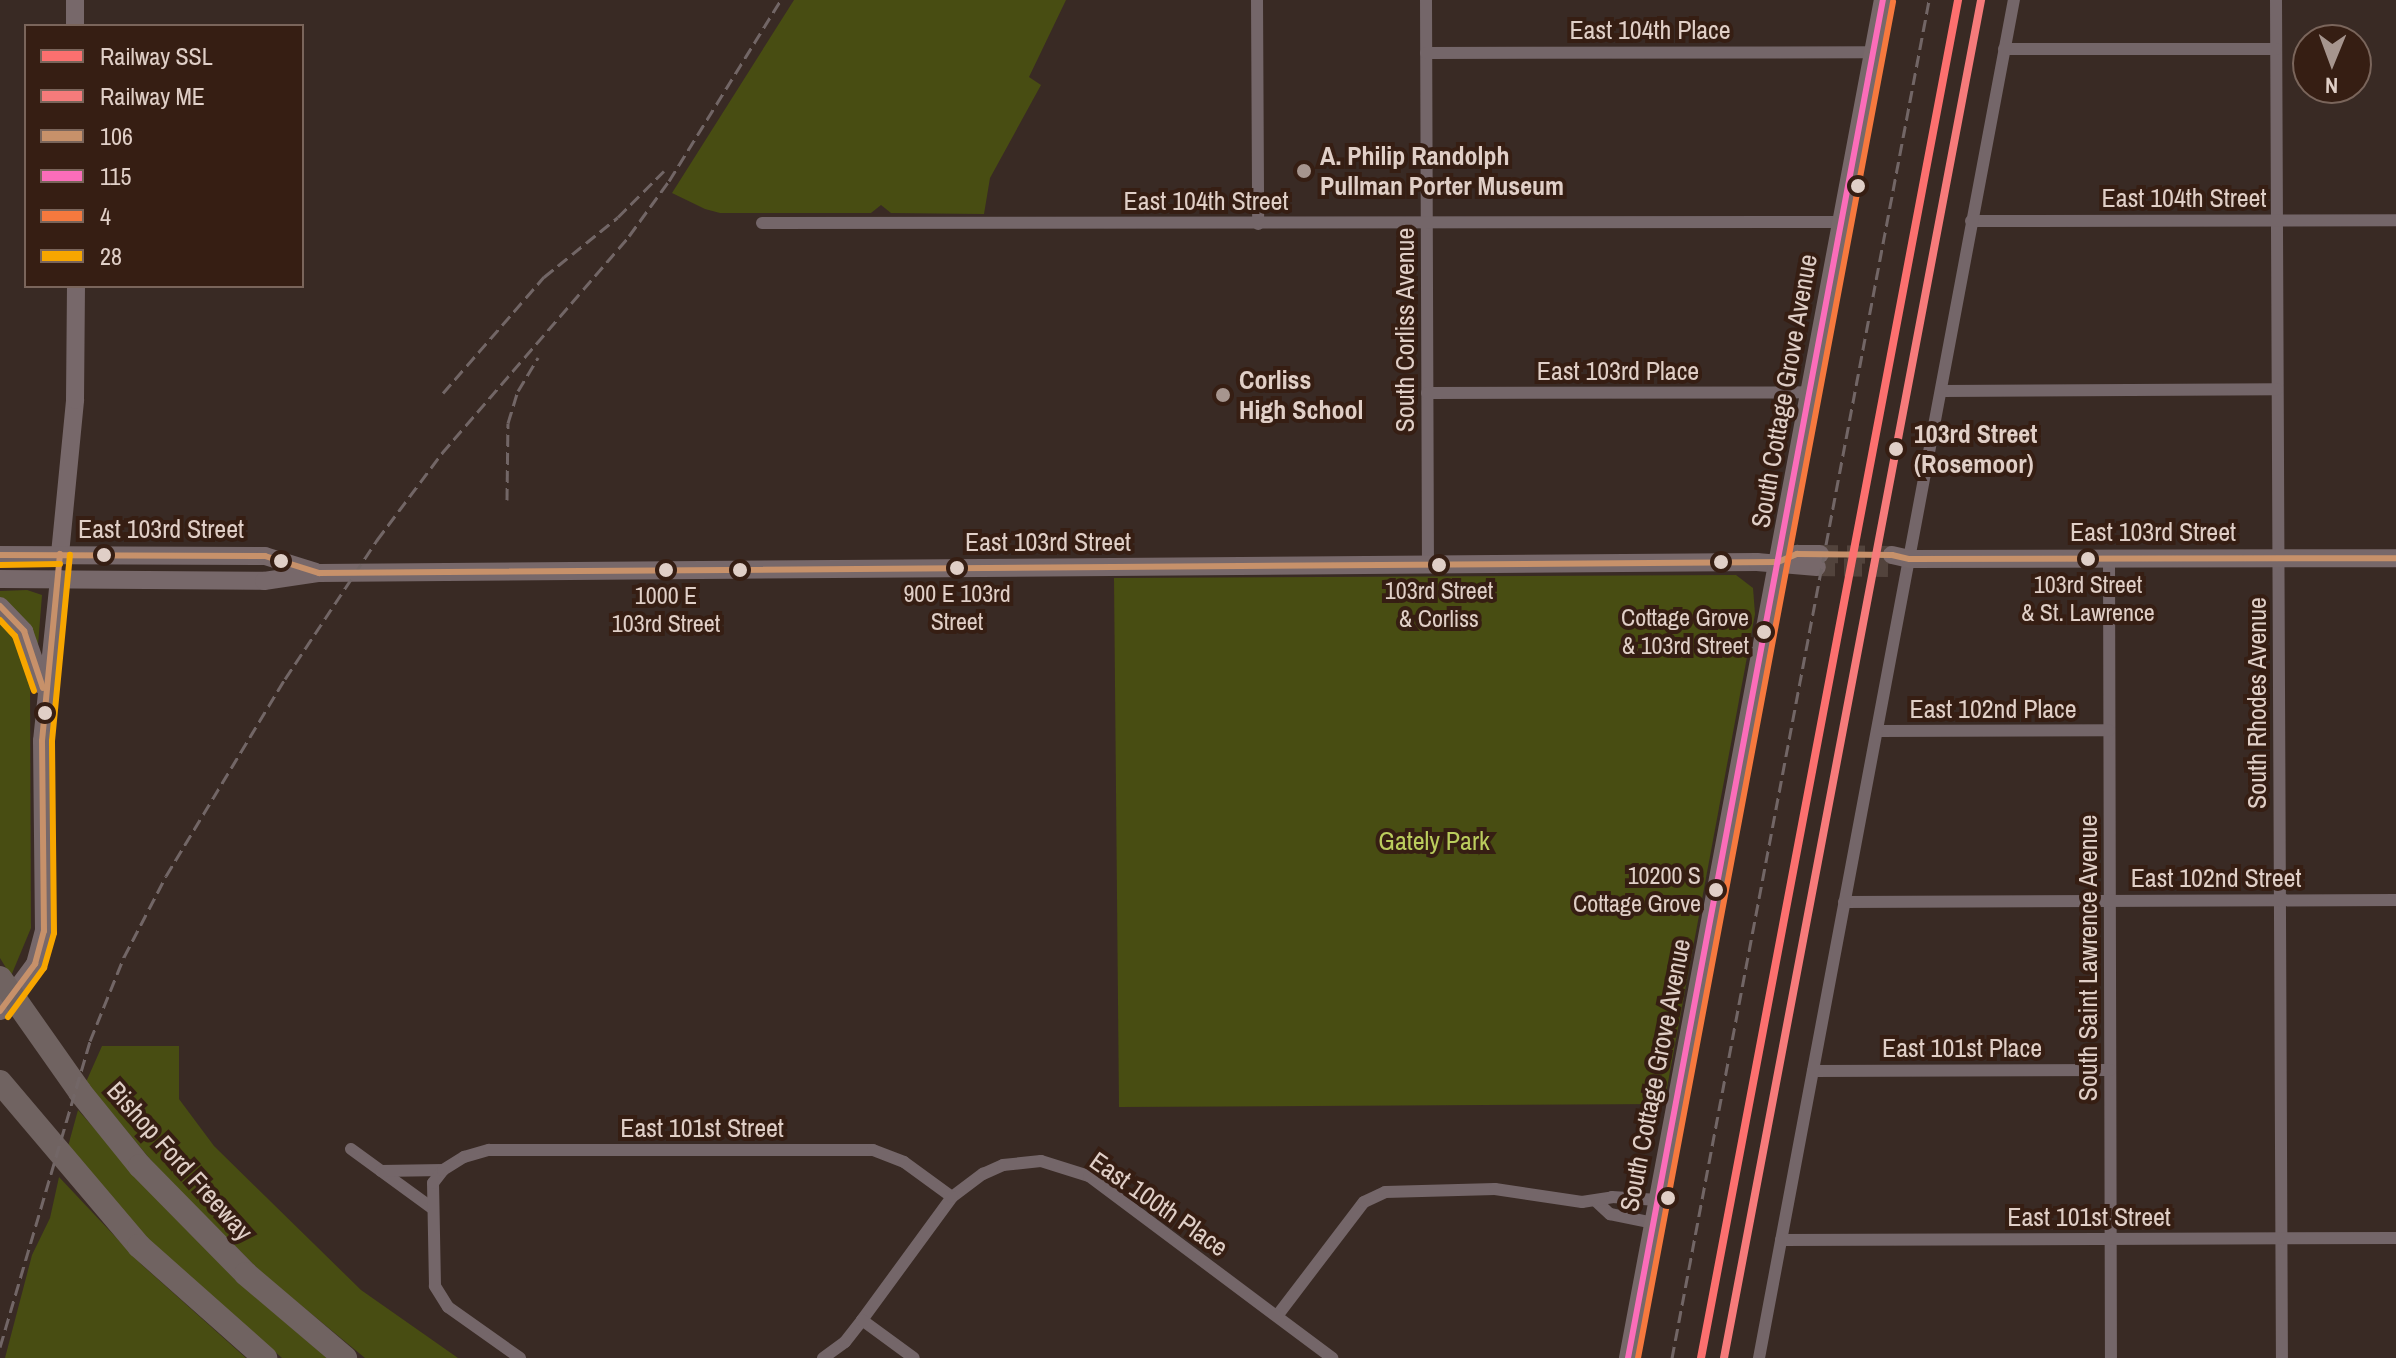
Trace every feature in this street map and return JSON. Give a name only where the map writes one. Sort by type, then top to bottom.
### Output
[{"type":"highway","name":"Bishop Ford Freeway","points":[[1,979],[105,1123],[191,1218],[246,1274],[345,1358]]},
{"type":"highway","points":[[0,1082],[139,1246],[265,1358]]},
{"type":"main road","points":[[75,0],[75,24]]},
{"type":"main road","name":"South Cottage Grove Avenue","points":[[1628,1358],[1883,0]]},
{"type":"main road","points":[[60,554],[75,400],[76,288]]},
{"type":"main road","name":"East 103rd Street","points":[[0,579],[275,580],[319,573],[1778,562],[1797,554],[1818,560]]},
{"type":"main road","name":"East 103rd Street","points":[[0,555],[265,556],[319,573]]},
{"type":"main road","name":"East 103rd Street","points":[[1897,560],[2396,558]]},
{"type":"main road","points":[[0,1011],[35,964],[44,931],[45,704],[59,579]]},
{"type":"main road","points":[[0,606],[24,631],[41,678],[45,704]]},
{"type":"street","points":[[1257,0],[1258,224]]},
{"type":"street","name":"South Corliss Avenue","points":[[1426,0],[1428,565]]},
{"type":"street","points":[[1759,1358],[1878,731],[1897,560],[1942,391],[2014,0]]},
{"type":"street","name":"South Rhodes Avenue","points":[[2276,0],[2282,1358]]},
{"type":"street","points":[[2004,49],[2276,49]]},
{"type":"street","name":"East 104th Place","points":[[1426,53],[1874,52]]},
{"type":"street","name":"East 104th Street","points":[[1971,221],[2396,220]]},
{"type":"street","name":"East 104th Street","points":[[762,223],[1842,222]]},
{"type":"street","points":[[1942,391],[2277,389]]},
{"type":"street","name":"East 103rd Place","points":[[1427,393],[1810,392]]},
{"type":"street","points":[[59,579],[60,554]]},
{"type":"street","name":"South Saint Lawrence Avenue","points":[[2109,559],[2111,1358]]},
{"type":"street","name":"East 102nd Place","points":[[1878,731],[2109,730]]},
{"type":"street","name":"East 102nd Street","points":[[1844,902],[2396,900]]},
{"type":"street","name":"East 101st Place","points":[[1813,1071],[2110,1070]]},
{"type":"street","points":[[351,1149],[432,1208]]},
{"type":"street","name":"East 101st Street","points":[[381,1171],[443,1170],[464,1157],[489,1150],[873,1150],[904,1162],[952,1197]]},
{"type":"street","name":"East 100th Place","points":[[823,1358],[845,1342],[952,1197],[983,1174],[1003,1165],[1041,1161],[1075,1170],[1332,1358]]},
{"type":"street","points":[[443,1170],[433,1183],[432,1208],[433,1272],[440,1296],[457,1314],[520,1358]]},
{"type":"street","points":[[1277,1316],[1352,1216],[1372,1196],[1385,1192],[1495,1189],[1597,1202],[1612,1197],[1658,1200]]},
{"type":"street","points":[[1597,1202],[1610,1214],[1654,1223]]},
{"type":"street","name":"East 101st Street","points":[[1781,1240],[2396,1238]]},
{"type":"street","points":[[862,1320],[914,1358]]},
{"type":"green space","points":[[794,0],[1066,0],[1029,77],[1041,85],[990,178],[984,214],[891,213],[881,205],[871,213],[720,213],[672,193]]},
{"type":"green space","name":"Gately Park","points":[[1736,575],[1753,588],[1755,614],[1664,1104],[1119,1107],[1114,578]]},
{"type":"green space","points":[[27,590],[42,595],[38,645],[0,599],[0,591]]},
{"type":"green space","points":[[0,611],[14,625],[30,673],[31,928],[11,976],[0,958]]},
{"type":"green space","points":[[102,1046],[179,1046],[179,1099],[214,1146],[361,1290],[458,1358],[365,1358],[263,1274],[160,1171],[86,1082]]},
{"type":"green space","points":[[78,1110],[166,1209],[239,1283],[327,1358],[282,1358],[139,1231],[67,1150]]},
{"type":"green space","points":[[59,1177],[142,1265],[246,1358],[5,1358],[32,1255],[50,1218]]},
{"type":"tunnel","points":[[1820,554],[1892,555]]},
{"type":"tunnel","points":[[1817,567],[1888,568]]},
{"type":"railway","points":[[0,1347],[90,1041],[124,957],[166,876],[285,679],[377,540],[442,453],[629,236],[669,181],[781,0]]},
{"type":"railway","points":[[1672,1358],[1929,0]]},
{"type":"railway","points":[[443,393],[544,277],[618,217],[664,171]]},
{"type":"railway","points":[[507,500],[508,423],[518,391],[538,358]]},
{"type":"rail line","name":"SSL","points":[[1701,1358],[1958,0]]},
{"type":"rail line","name":"ME","points":[[1724,1358],[1981,0]]},
{"type":"transit line","name":"115","points":[[1628,1358],[1883,0]]},
{"type":"transit line","name":"4","points":[[1638,1358],[1893,2]]},
{"type":"transit line","name":"106","points":[[0,1011],[35,964],[44,931],[42,741],[60,554]]},
{"type":"transit line","name":"106","points":[[0,555],[265,556],[319,573],[1778,562],[1797,554],[1892,555],[1910,559],[2396,558]]},
{"type":"transit line","name":"28","points":[[8,1017],[44,968],[54,933],[52,741],[70,555]]},
{"type":"transit line","name":"28","points":[[0,565],[60,564]]},
{"type":"transit line","name":"106","points":[[0,606],[24,631],[43,688]]},
{"type":"transit line","name":"28","points":[[0,620],[15,636],[34,691]]},
{"type":"place","name":"A. Philip Randolph Pullman Porter Museum","points":[[1304,171]]},
{"type":"place","name":"Corliss High School","points":[[1223,395]]},
{"type":"place","name":"103rd Street (Rosemoor)","points":[[1896,449]]},
{"type":"place","name":"103rd Street & St. Lawrence","points":[[2088,559]]},
{"type":"place","name":"103rd Street & Corliss","points":[[1439,565]]},
{"type":"place","name":"900 E 103rd Street","points":[[957,568]]},
{"type":"place","name":"1000 E 103rd Street","points":[[666,570]]},
{"type":"place","name":"Cottage Grove & 103rd Street","points":[[1764,632]]},
{"type":"place","name":"10200 S Cottage Grove","points":[[1716,890]]}]
